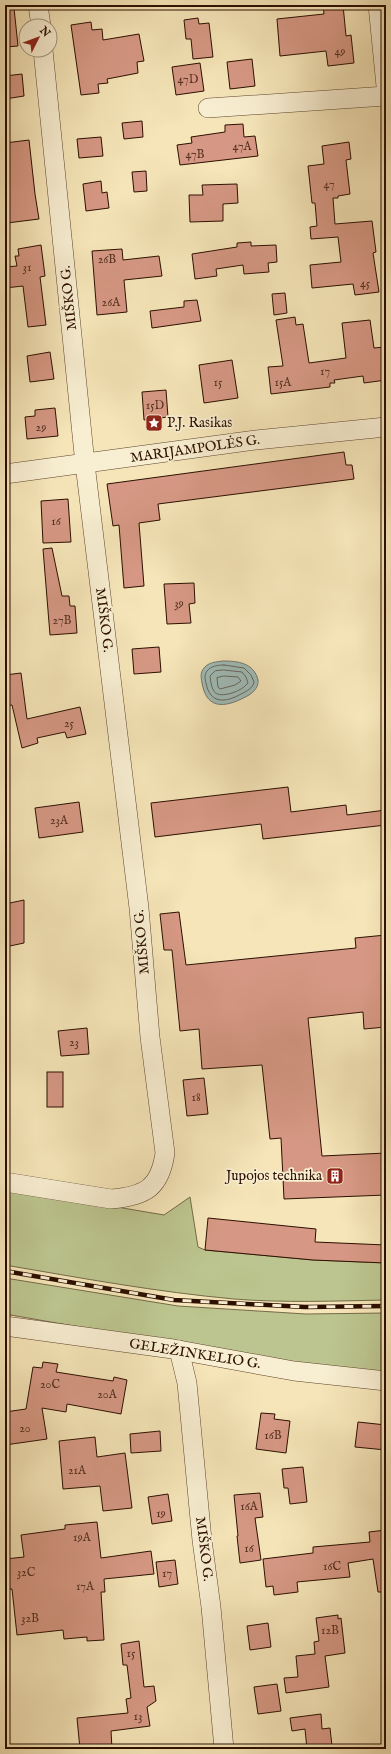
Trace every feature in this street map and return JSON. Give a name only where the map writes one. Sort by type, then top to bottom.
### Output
[{"type":"street","points":[[38,5],[40,18]]},
{"type":"street","points":[[378,5],[386,86]]},
{"type":"street","name":"MIŠKO G.","points":[[5,1182],[111,1199],[126,1198],[151,1186],[159,1177],[163,1167],[165,1153],[150,1037],[139,908],[85,464],[44,58]]},
{"type":"street","points":[[208,108],[386,96]]},
{"type":"street","name":"MARIJAMPOLĖS G.","points":[[5,474],[256,440],[386,427]]},
{"type":"street","name":"GELEŽINKELIO G.","points":[[5,1326],[179,1350],[294,1372],[386,1381]]},
{"type":"street","name":"MIŠKO G.","points":[[179,1350],[187,1383],[202,1540],[211,1608],[224,1749]]},
{"type":"green space","points":[[5,1188],[164,1215],[190,1197],[198,1247],[205,1250],[313,1260],[386,1263],[386,1300],[291,1301],[234,1299],[148,1289],[5,1265]]},
{"type":"green space","points":[[5,1278],[178,1306],[306,1314],[386,1313],[386,1372],[302,1364],[5,1314]]},
{"type":"water","points":[[223,661],[245,664],[253,670],[258,680],[256,689],[241,699],[226,704],[214,703],[208,699],[202,683],[202,672],[206,666]]},
{"type":"building","points":[[323,5],[343,5],[346,36],[351,35],[354,63],[328,66],[326,51],[280,56],[277,19],[324,14]]},
{"type":"building","points":[[5,8],[14,8],[18,46],[5,47]]},
{"type":"building","points":[[198,18],[199,24],[209,23],[213,57],[193,59],[191,39],[186,39],[184,20]]},
{"type":"building","points":[[91,22],[92,30],[102,29],[103,40],[139,34],[144,61],[137,62],[138,73],[107,79],[108,83],[98,84],[99,93],[81,95],[71,25]]},
{"type":"building","points":[[252,59],[255,86],[230,89],[227,62]]},
{"type":"building","points":[[200,63],[204,91],[176,95],[172,67]]},
{"type":"building","points":[[22,74],[24,96],[5,99],[5,76]]},
{"type":"building","points":[[142,121],[143,137],[124,139],[122,123]]},
{"type":"building","points":[[243,124],[244,137],[255,136],[258,156],[180,165],[177,145],[192,143],[191,137],[225,132],[225,125]]},
{"type":"building","points":[[101,137],[103,156],[79,158],[77,139]]},
{"type":"building","points":[[29,140],[39,219],[7,223],[5,207],[5,143]]},
{"type":"building","points":[[349,142],[351,159],[346,160],[350,194],[333,198],[335,224],[372,221],[376,252],[373,253],[379,292],[355,295],[353,284],[312,288],[310,265],[341,262],[338,237],[311,239],[310,227],[317,226],[315,203],[312,203],[308,166],[324,164],[322,146]]},
{"type":"building","points":[[146,171],[147,191],[134,192],[132,172]]},
{"type":"building","points":[[101,181],[102,193],[107,192],[109,208],[86,211],[83,184]]},
{"type":"building","points":[[237,184],[238,203],[223,204],[223,221],[190,222],[189,195],[203,195],[202,185]]},
{"type":"building","points":[[251,242],[251,246],[276,245],[277,262],[268,263],[269,272],[244,274],[243,265],[216,269],[217,276],[195,279],[192,254],[237,247],[237,243]]},
{"type":"building","points":[[41,245],[45,276],[40,277],[46,325],[28,327],[23,286],[5,288],[5,267],[17,266],[15,256],[19,256],[18,249]]},
{"type":"building","points":[[122,249],[123,260],[159,256],[162,276],[124,280],[127,312],[97,315],[92,251]]},
{"type":"building","points":[[285,293],[287,313],[274,315],[272,294]]},
{"type":"building","points":[[197,300],[201,321],[152,328],[150,311],[184,307],[184,301]]},
{"type":"building","points":[[295,317],[296,325],[303,324],[309,363],[346,358],[342,323],[370,320],[374,348],[385,347],[386,380],[364,383],[363,376],[334,380],[335,383],[330,383],[330,387],[271,394],[268,367],[283,366],[276,320]]},
{"type":"building","points":[[50,352],[54,379],[30,382],[27,356]]},
{"type":"building","points":[[232,360],[238,398],[204,403],[199,365]]},
{"type":"building","points":[[166,390],[168,417],[144,420],[142,392]]},
{"type":"building","points":[[55,408],[58,436],[27,439],[25,417],[35,416],[35,410]]},
{"type":"building","points":[[344,452],[346,465],[352,465],[354,479],[158,504],[160,520],[139,523],[144,586],[124,588],[119,525],[113,526],[107,484]]},
{"type":"building","points":[[68,499],[71,542],[43,543],[41,501]]},
{"type":"building","points":[[52,548],[62,596],[69,596],[70,606],[75,606],[77,633],[50,635],[43,549]]},
{"type":"building","points":[[194,583],[195,603],[189,604],[191,623],[167,624],[164,584]]},
{"type":"building","points":[[159,647],[161,672],[134,674],[132,649]]},
{"type":"building","points":[[21,673],[27,719],[80,707],[86,734],[67,738],[65,732],[37,738],[38,743],[22,748],[12,705],[5,706],[5,675]]},
{"type":"building","points":[[288,787],[291,812],[346,805],[347,815],[386,810],[386,825],[263,839],[261,824],[155,837],[151,803]]},
{"type":"building","points":[[79,802],[83,832],[39,838],[35,808]]},
{"type":"building","points":[[24,900],[24,943],[5,947],[5,904]]},
{"type":"building","points":[[179,912],[186,965],[356,948],[355,938],[386,935],[386,1027],[364,1029],[363,1012],[308,1018],[322,1156],[386,1153],[386,1195],[284,1199],[281,1138],[270,1139],[262,1065],[202,1069],[199,1029],[180,1031],[172,950],[164,950],[160,914]]},
{"type":"building","points":[[87,1028],[89,1054],[61,1056],[58,1031]]},
{"type":"building","points":[[47,1072],[63,1072],[63,1107],[47,1107]]},
{"type":"building","points":[[204,1078],[208,1114],[187,1116],[183,1080]]},
{"type":"building","points":[[208,1218],[316,1229],[315,1242],[386,1245],[386,1263],[313,1260],[205,1250]]},
{"type":"building","points":[[43,1362],[58,1364],[56,1372],[113,1381],[114,1377],[127,1380],[121,1414],[67,1404],[66,1412],[42,1408],[47,1439],[5,1445],[5,1412],[26,1409],[33,1367],[42,1368]]},
{"type":"building","points":[[261,1413],[275,1414],[274,1419],[290,1421],[286,1453],[256,1449]]},
{"type":"building","points":[[358,1422],[386,1425],[386,1450],[355,1447]]},
{"type":"building","points":[[160,1431],[161,1451],[131,1453],[130,1434]]},
{"type":"building","points":[[95,1437],[97,1457],[125,1453],[132,1508],[103,1511],[100,1486],[63,1489],[59,1441]]},
{"type":"building","points":[[303,1467],[307,1502],[290,1504],[288,1488],[284,1488],[282,1469]]},
{"type":"building","points":[[260,1493],[263,1517],[255,1518],[261,1560],[240,1563],[234,1495]]},
{"type":"building","points":[[168,1494],[172,1521],[152,1524],[148,1497]]},
{"type":"building","points":[[97,1522],[101,1558],[151,1551],[154,1574],[104,1579],[105,1592],[101,1592],[104,1640],[87,1641],[87,1637],[64,1639],[63,1630],[17,1635],[12,1589],[5,1589],[5,1559],[24,1557],[21,1535],[65,1529],[65,1525]]},
{"type":"building","points":[[386,1530],[386,1592],[378,1592],[373,1559],[348,1563],[350,1577],[297,1582],[298,1592],[274,1595],[273,1586],[266,1587],[263,1559],[313,1553],[313,1547],[370,1542],[369,1532]]},
{"type":"building","points":[[175,1560],[178,1584],[159,1587],[156,1562]]},
{"type":"building","points":[[338,1615],[338,1619],[341,1618],[345,1653],[325,1656],[329,1687],[286,1693],[284,1678],[298,1677],[296,1656],[315,1654],[314,1642],[319,1641],[316,1618]]},
{"type":"building","points":[[268,1623],[271,1647],[250,1650],[247,1626]]},
{"type":"building","points":[[139,1641],[144,1687],[154,1686],[156,1701],[147,1707],[150,1726],[111,1731],[112,1749],[80,1749],[77,1718],[128,1713],[126,1699],[131,1698],[127,1665],[123,1665],[121,1644]]},
{"type":"building","points":[[277,1684],[281,1711],[258,1714],[254,1687]]},
{"type":"building","points":[[321,1714],[322,1729],[330,1728],[332,1746],[307,1749],[305,1729],[292,1731],[290,1718]]},
{"type":"railway","points":[[5,1271],[174,1300],[305,1307],[386,1306]]},
{"type":"place","name":"P.J. Rasikas","points":[[154,423]]},
{"type":"place","name":"Jupojos technika","points":[[335,1176]]}]
